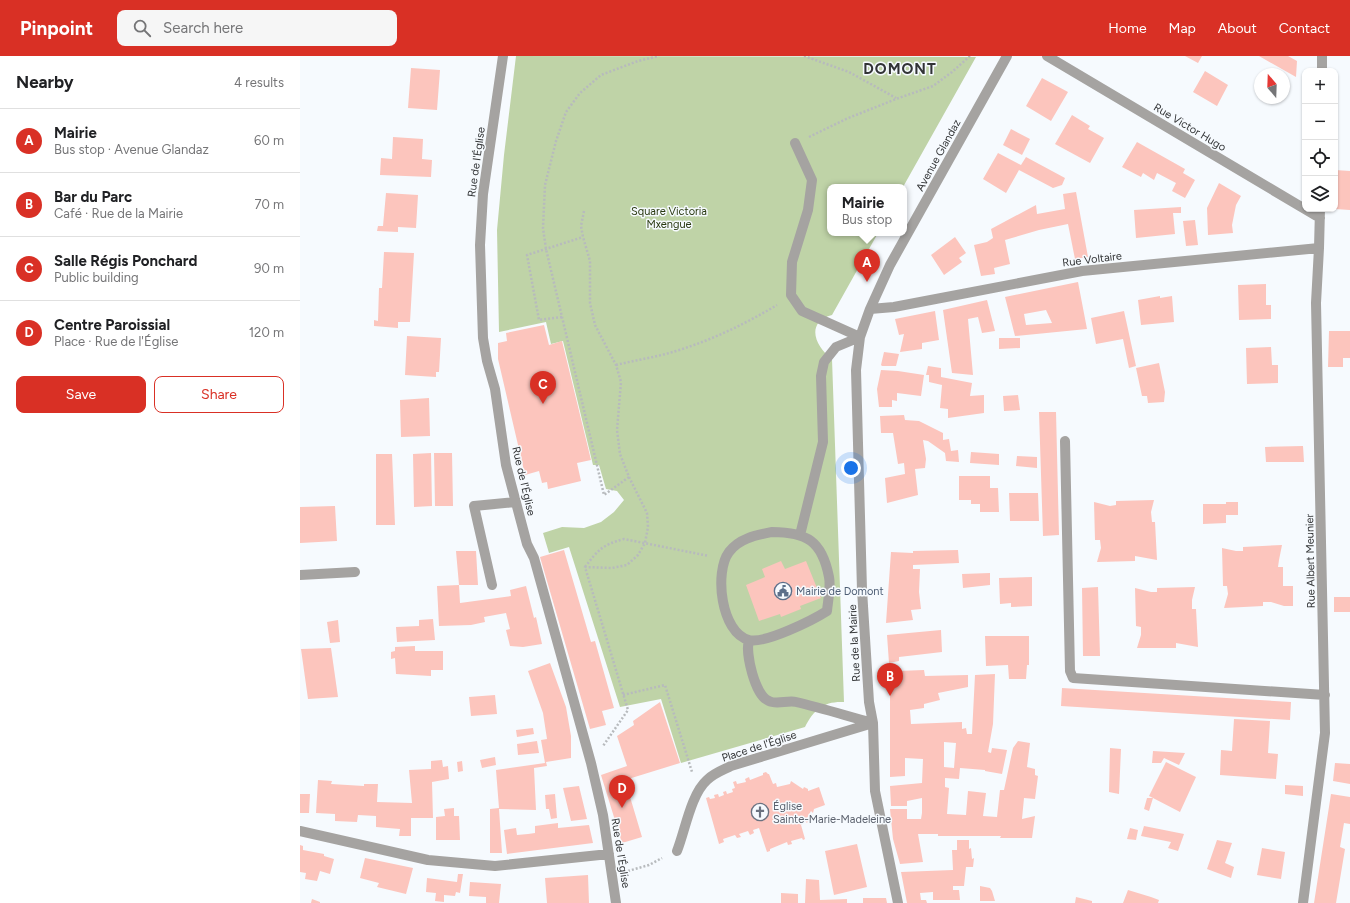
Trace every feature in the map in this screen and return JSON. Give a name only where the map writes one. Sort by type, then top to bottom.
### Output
[{"type":"street","name":"Rue de l'Église","points":[[503,56],[483,194],[480,245],[483,338],[487,361],[495,389],[506,465],[527,544],[534,558],[591,763],[603,815],[616,903]]},
{"type":"street","name":"Avenue Glandaz","points":[[907,235],[1007,56]]},
{"type":"street","name":"Rue Victor Hugo","points":[[1047,56],[1320,214]]},
{"type":"street","points":[[1322,56],[1322,68]]},
{"type":"street","points":[[795,143],[812,180],[808,210],[792,262],[791,295],[802,311],[860,337]]},
{"type":"street","name":"Rue Albert Meunier","points":[[1303,903],[1325,733],[1316,303],[1320,248],[1320,214]]},
{"type":"street","name":"Avenue Glandaz","points":[[870,309],[890,265],[906,236]]},
{"type":"street","name":"Rue Voltaire","points":[[870,309],[894,307],[1082,271],[1320,248]]},
{"type":"street","name":"Rue de la Mairie","points":[[870,309],[860,337],[856,370],[862,582],[869,702],[873,724],[875,791],[898,903]]},
{"type":"street","points":[[800,534],[823,442],[821,376],[824,362],[836,347],[860,337]]},
{"type":"street","points":[[1065,441],[1070,671],[1073,678],[1325,695]]},
{"type":"street","points":[[492,585],[474,506],[516,502]]},
{"type":"street","points":[[772,532],[790,532],[800,534],[812,542],[821,552],[829,578],[828,611],[812,621],[759,640],[749,640],[738,635],[730,623],[720,589],[721,574],[725,560],[730,551],[740,542],[753,536],[772,532]]},
{"type":"street","points":[[300,575],[355,572]]},
{"type":"street","points":[[749,640],[747,647],[748,657],[759,692],[769,702],[794,702],[873,724]]},
{"type":"street","name":"Place de l'Église","points":[[677,851],[698,791],[706,780],[716,773],[731,766],[873,724]]},
{"type":"street","points":[[300,830],[428,860],[495,866],[609,854]]},
{"type":"path","points":[[629,476],[604,495],[546,249],[543,228],[545,185],[556,141],[566,112],[580,93],[601,75],[638,61],[659,56]]},
{"type":"path","points":[[804,56],[850,72],[896,98]]},
{"type":"path","points":[[795,143],[896,98],[933,86],[970,56]]},
{"type":"path","points":[[584,211],[581,226],[582,237],[590,261],[590,303],[595,325],[616,365],[621,382],[617,430],[620,454],[647,513],[648,527],[645,543],[638,555],[627,566],[612,568],[585,567]]},
{"type":"path","points":[[562,318],[539,320],[528,255],[582,237]]},
{"type":"path","points":[[616,365],[676,352],[720,336],[753,320],[791,295]]},
{"type":"path","points":[[585,567],[598,550],[610,543],[624,539],[725,560]]},
{"type":"path","points":[[585,567],[628,710],[591,763]]},
{"type":"path","points":[[623,695],[665,685],[698,791]]},
{"type":"path","points":[[626,872],[649,865]]},
{"type":"green space","name":"Square Victoria Mxengue","points":[[516,56],[976,57],[905,184],[827,184],[827,236],[876,236],[832,315],[824,318],[818,323],[816,329],[817,342],[832,359],[844,702],[831,703],[820,707],[812,715],[805,727],[681,763],[661,699],[620,707],[569,547],[549,553],[543,533],[562,527],[584,528],[601,522],[614,512],[624,500],[617,491],[606,489],[599,465],[593,465],[563,341],[551,344],[546,322],[499,332],[497,230]]},
{"type":"building","points":[[1185,56],[1202,56],[1198,63]]},
{"type":"building","points":[[1259,56],[1288,56],[1297,61],[1296,77],[1290,74],[1290,68],[1280,68]]},
{"type":"building","points":[[411,68],[440,70],[437,110],[408,108]]},
{"type":"building","points":[[1205,71],[1228,85],[1217,106],[1193,92]]},
{"type":"building","points":[[1042,78],[1068,92],[1051,121],[1026,106]]},
{"type":"building","points":[[1072,115],[1090,126],[1088,129],[1104,138],[1090,163],[1055,144]]},
{"type":"building","points":[[1011,129],[1030,139],[1022,155],[1003,145]]},
{"type":"building","points":[[393,137],[423,139],[422,159],[432,160],[431,177],[380,175],[381,158],[392,159]]},
{"type":"building","points":[[1137,142],[1185,169],[1183,173],[1195,180],[1185,198],[1172,191],[1176,183],[1157,173],[1154,180],[1143,173],[1141,177],[1122,167]]},
{"type":"building","points":[[998,153],[1021,165],[1026,157],[1065,178],[1062,185],[1053,188],[1019,170],[1006,193],[983,179]]},
{"type":"building","points":[[1338,170],[1350,171],[1350,210],[1338,209]]},
{"type":"building","points":[[1219,183],[1241,196],[1236,205],[1232,225],[1233,233],[1208,235],[1207,208]]},
{"type":"building","points":[[1076,192],[1088,257],[1075,259],[1068,224],[1039,230],[1005,240],[1010,264],[994,268],[995,274],[981,276],[974,245],[987,242],[993,238],[991,229],[1036,205],[1037,214],[1065,209],[1063,194]]},
{"type":"building","points":[[386,193],[418,195],[416,228],[398,227],[398,232],[377,231],[378,226],[383,226]]},
{"type":"building","points":[[1181,207],[1181,213],[1173,213],[1175,234],[1136,238],[1134,210]]},
{"type":"building","points":[[1195,220],[1198,245],[1186,246],[1183,221]]},
{"type":"building","points":[[955,237],[966,253],[959,258],[962,262],[944,275],[931,255]]},
{"type":"building","points":[[384,252],[414,253],[410,322],[398,322],[398,328],[374,326],[374,320],[378,321],[379,288],[382,288]]},
{"type":"building","points":[[1078,282],[1087,329],[1015,336],[1005,297]],"holes":[[[1046,310],[1052,323],[1026,325],[1024,314]]]},
{"type":"building","points":[[1266,284],[1266,305],[1271,305],[1271,319],[1239,320],[1238,285]]},
{"type":"building","points":[[1160,296],[1160,298],[1172,296],[1174,322],[1141,325],[1138,300]]},
{"type":"building","points":[[987,300],[995,331],[982,333],[978,317],[968,319],[973,375],[952,373],[943,310]]},
{"type":"building","points":[[935,311],[939,340],[922,343],[922,349],[900,352],[904,334],[899,335],[895,319]]},
{"type":"building","points":[[1124,311],[1136,366],[1129,368],[1123,339],[1096,344],[1091,318]]},
{"type":"building","points":[[544,325],[549,345],[562,341],[591,460],[577,463],[581,481],[548,489],[547,482],[542,483],[539,471],[525,475],[498,359],[498,343],[507,341],[506,333]]},
{"type":"building","points":[[1329,331],[1350,331],[1350,358],[1343,358],[1343,367],[1328,367]]},
{"type":"building","points":[[407,336],[441,338],[439,372],[436,372],[436,377],[405,375]]},
{"type":"building","points":[[999,338],[1020,338],[1020,348],[999,349]]},
{"type":"building","points":[[1271,347],[1272,365],[1278,365],[1278,383],[1247,384],[1246,348]]},
{"type":"building","points":[[884,352],[899,354],[896,366],[881,365]]},
{"type":"building","points":[[1159,363],[1165,392],[1164,402],[1148,403],[1147,396],[1142,396],[1136,368]]},
{"type":"building","points":[[928,366],[941,368],[941,377],[972,383],[970,396],[984,395],[984,413],[948,418],[948,409],[940,408],[942,385],[929,382],[929,375],[926,375]]},
{"type":"building","points":[[881,370],[924,375],[921,396],[897,393],[897,401],[892,400],[892,407],[879,407],[877,389]]},
{"type":"building","points":[[1018,395],[1020,410],[1004,411],[1003,396]]},
{"type":"building","points":[[429,398],[430,436],[401,437],[400,400]]},
{"type":"building","points":[[1039,412],[1056,412],[1059,535],[1043,536]]},
{"type":"building","points":[[904,415],[905,420],[919,421],[943,433],[943,440],[949,439],[951,451],[958,450],[959,462],[946,461],[945,453],[928,441],[923,440],[926,459],[925,468],[915,469],[918,495],[887,503],[885,478],[905,474],[904,463],[898,464],[893,433],[881,433],[880,416]]},
{"type":"building","points":[[1303,446],[1304,462],[1266,462],[1265,447]]},
{"type":"building","points":[[971,452],[999,454],[999,465],[970,463]]},
{"type":"building","points":[[431,453],[432,506],[414,507],[413,454]]},
{"type":"building","points":[[434,453],[452,453],[453,506],[435,506]]},
{"type":"building","points":[[376,454],[392,454],[395,525],[376,525]]},
{"type":"building","points":[[1017,456],[1037,457],[1037,468],[1016,466]]},
{"type":"building","points":[[959,476],[990,476],[990,488],[998,488],[999,512],[980,512],[980,504],[971,504],[971,500],[959,500]]},
{"type":"building","points":[[1009,493],[1038,493],[1039,521],[1010,521]]},
{"type":"building","points":[[1154,500],[1151,512],[1152,522],[1155,522],[1157,560],[1135,556],[1135,561],[1097,562],[1101,548],[1100,540],[1095,540],[1094,502],[1110,506],[1116,505],[1116,501]]},
{"type":"building","points":[[1226,502],[1238,502],[1238,515],[1226,515],[1226,523],[1203,524],[1203,504],[1226,504]]},
{"type":"building","points":[[335,506],[337,541],[300,543],[300,507]]},
{"type":"building","points":[[1282,545],[1278,567],[1283,567],[1283,586],[1293,586],[1293,606],[1263,602],[1263,606],[1224,608],[1228,594],[1227,586],[1223,586],[1222,548],[1243,551],[1243,547]]},
{"type":"building","points":[[564,550],[591,642],[595,641],[614,708],[602,711],[606,725],[590,729],[540,557]]},
{"type":"building","points":[[958,550],[959,563],[913,565],[913,569],[920,569],[919,592],[921,609],[911,610],[913,620],[886,623],[891,552],[913,553],[913,551]]},
{"type":"building","points":[[456,551],[476,551],[478,585],[459,585]]},
{"type":"building","name":"Mairie de Domont","points":[[781,561],[785,569],[806,561],[821,598],[800,606],[801,609],[781,617],[780,614],[759,621],[746,585],[765,577],[762,569]]},
{"type":"building","points":[[990,573],[990,585],[963,588],[962,574]]},
{"type":"building","points":[[1032,577],[1032,606],[1011,607],[1011,603],[1000,604],[999,578]]},
{"type":"building","points":[[459,585],[460,603],[511,596],[510,590],[526,586],[534,618],[536,617],[542,644],[523,647],[510,646],[506,630],[510,629],[506,613],[484,617],[485,622],[471,625],[439,626],[437,586]]},
{"type":"building","points":[[1098,587],[1100,656],[1083,656],[1082,588]]},
{"type":"building","points":[[1195,587],[1192,600],[1192,609],[1196,609],[1198,647],[1176,643],[1176,648],[1137,648],[1141,635],[1141,627],[1136,626],[1135,588],[1157,592],[1157,588]]},
{"type":"building","points":[[1334,597],[1350,597],[1350,612],[1334,612]]},
{"type":"building","points":[[433,619],[435,640],[397,642],[396,627],[419,626],[419,620]]},
{"type":"building","points":[[338,620],[340,642],[330,643],[327,622]]},
{"type":"building","points":[[941,630],[942,652],[899,657],[899,661],[889,663],[887,635]]},
{"type":"building","points":[[985,636],[1029,636],[1029,665],[1027,665],[1026,679],[1009,679],[1008,665],[986,666]]},
{"type":"building","points":[[415,646],[415,651],[443,651],[443,670],[431,670],[431,676],[396,674],[395,658],[391,659],[391,652],[395,651],[395,647]]},
{"type":"building","points":[[331,648],[338,697],[308,699],[301,649]]},
{"type":"building","points":[[550,663],[566,707],[571,736],[571,758],[546,762],[547,766],[534,768],[536,810],[499,809],[502,853],[490,853],[490,809],[499,808],[496,770],[545,763],[541,740],[547,739],[543,713],[528,671]]},
{"type":"building","points":[[924,670],[925,676],[968,675],[968,687],[938,693],[940,700],[924,704],[924,708],[910,710],[911,724],[962,722],[962,729],[966,728],[967,734],[972,734],[975,675],[995,674],[993,724],[988,752],[991,753],[992,748],[1007,750],[1002,774],[985,770],[960,768],[959,779],[945,778],[945,787],[949,788],[947,814],[966,815],[968,791],[986,793],[983,816],[997,817],[1000,790],[1004,790],[1013,748],[1018,741],[1030,743],[1027,767],[1035,769],[1035,775],[1038,776],[1035,799],[1024,798],[1022,819],[1035,816],[1032,838],[1000,838],[1001,836],[938,836],[938,834],[918,834],[923,862],[900,864],[893,839],[890,809],[907,809],[907,819],[921,819],[922,798],[907,801],[907,806],[891,806],[890,786],[922,783],[923,759],[905,758],[905,776],[890,777],[890,677],[898,677],[898,671]],"holes":[[[944,742],[956,743],[954,768],[944,767]]]},
{"type":"building","points":[[1062,688],[1291,702],[1290,720],[1061,706]]},
{"type":"building","points":[[495,695],[497,714],[471,716],[469,697]]},
{"type":"building","points":[[660,702],[680,763],[625,780],[642,837],[622,843],[601,775],[627,766],[617,736],[634,725],[633,721]]},
{"type":"building","points":[[1234,719],[1270,721],[1268,753],[1278,754],[1276,779],[1220,775],[1221,750],[1232,751]]},
{"type":"building","points":[[533,728],[534,734],[517,737],[516,730]]},
{"type":"building","points":[[537,741],[539,753],[518,755],[517,744]]},
{"type":"building","points":[[1110,748],[1121,749],[1119,794],[1109,792]]},
{"type":"building","points":[[1153,751],[1185,753],[1179,765],[1164,758],[1161,763],[1152,763]]},
{"type":"building","points":[[495,757],[496,765],[482,768],[480,760]]},
{"type":"building","points":[[442,760],[443,767],[448,766],[449,779],[432,782],[433,818],[411,818],[411,836],[399,836],[400,829],[376,827],[376,816],[358,815],[357,822],[335,821],[335,814],[316,813],[318,780],[332,781],[331,784],[364,786],[364,784],[378,784],[377,802],[412,803],[409,770],[431,769],[431,761]]},
{"type":"building","points":[[462,761],[463,771],[458,772],[457,762]]},
{"type":"building","points":[[1166,762],[1196,777],[1180,812],[1149,796]]},
{"type":"building","points":[[1335,763],[1350,764],[1350,784],[1333,781]]},
{"type":"building","name":"Église Sainte-Marie-Madeleine","points":[[766,772],[769,774],[773,784],[776,783],[777,787],[790,784],[791,781],[803,789],[804,787],[808,789],[808,791],[819,787],[825,805],[814,809],[813,813],[811,811],[807,818],[809,819],[807,823],[805,821],[801,825],[805,839],[803,840],[802,838],[791,841],[792,844],[788,845],[787,842],[770,849],[770,851],[767,852],[759,828],[753,830],[754,833],[750,835],[748,831],[739,834],[741,837],[737,838],[735,835],[723,839],[724,842],[719,844],[706,798],[715,798],[714,795],[718,794],[719,797],[724,795],[723,792],[726,791],[727,794],[733,792],[732,789],[735,788],[733,782],[736,781],[737,784],[746,782],[745,779],[749,777],[750,780],[763,775],[763,773]]},
{"type":"building","points":[[1285,785],[1303,786],[1303,796],[1285,794]]},
{"type":"building","points":[[579,786],[587,819],[571,821],[563,788]]},
{"type":"building","points":[[300,794],[310,794],[309,813],[300,813]]},
{"type":"building","points":[[555,794],[557,818],[551,819],[549,809],[546,809],[545,795]]},
{"type":"building","points":[[1331,794],[1350,797],[1350,824],[1344,823],[1340,847],[1345,849],[1336,903],[1314,903]]},
{"type":"building","points":[[1147,798],[1153,798],[1149,811],[1144,809]]},
{"type":"building","points":[[454,808],[454,816],[459,816],[460,840],[436,840],[436,817],[445,816],[444,809]]},
{"type":"building","points":[[558,823],[558,828],[589,825],[593,843],[507,854],[504,830],[516,828],[517,835],[528,834],[535,833],[535,826]]},
{"type":"building","points":[[1144,826],[1184,834],[1178,851],[1168,848],[1171,842],[1141,836]]},
{"type":"building","points":[[1130,828],[1138,830],[1136,840],[1127,839]]},
{"type":"building","points":[[957,840],[969,840],[969,849],[971,848],[972,859],[974,858],[973,867],[966,867],[964,886],[953,886],[953,890],[959,890],[960,900],[933,900],[933,892],[920,893],[921,900],[926,900],[927,903],[907,903],[901,872],[953,870],[952,850],[957,850]]},
{"type":"building","points":[[1217,840],[1232,843],[1225,863],[1234,867],[1231,878],[1207,869]]},
{"type":"building","points":[[857,844],[867,887],[834,895],[825,851]]},
{"type":"building","points":[[300,845],[303,846],[303,850],[324,854],[324,856],[334,859],[330,874],[320,871],[317,881],[305,879],[306,873],[300,872]]},
{"type":"building","points":[[1262,848],[1285,852],[1281,879],[1257,875]]},
{"type":"building","points":[[365,858],[413,868],[406,894],[377,887],[379,883],[360,878]]},
{"type":"building","points":[[458,874],[463,874],[460,893],[456,892],[455,896],[444,895],[444,902],[435,901],[436,893],[426,892],[427,878],[457,882]]},
{"type":"building","points":[[588,875],[589,903],[547,903],[545,878]]},
{"type":"building","points":[[806,879],[819,880],[820,900],[847,899],[847,903],[805,903]]},
{"type":"building","points":[[470,882],[501,884],[499,903],[486,903],[486,897],[469,896]]},
{"type":"building","points":[[980,886],[990,888],[995,901],[980,901]]},
{"type":"building","points":[[1128,890],[1159,900],[1158,903],[1123,903]]},
{"type":"building","points":[[781,893],[798,894],[798,903],[781,903]]},
{"type":"building","points":[[1076,897],[1092,901],[1092,903],[1075,903]]},
{"type":"building","points":[[863,898],[886,898],[887,903],[863,903]]},
{"type":"building","points":[[312,899],[320,902],[320,903],[311,903]]},
{"type":"place","name":"Mairie","points":[[867,282]]},
{"type":"place","name":"Salle Régis Ponchard","points":[[543,404]]},
{"type":"place","name":"Mairie de Domont","points":[[783,591]]},
{"type":"place","name":"Bar du Parc","points":[[890,696]]},
{"type":"place","name":"Centre Paroissial","points":[[622,808]]},
{"type":"place","name":"Église Sainte-Marie-Madeleine","points":[[760,812]]},
{"type":"district","name":"DOMONT","points":[[900,69]]}]
